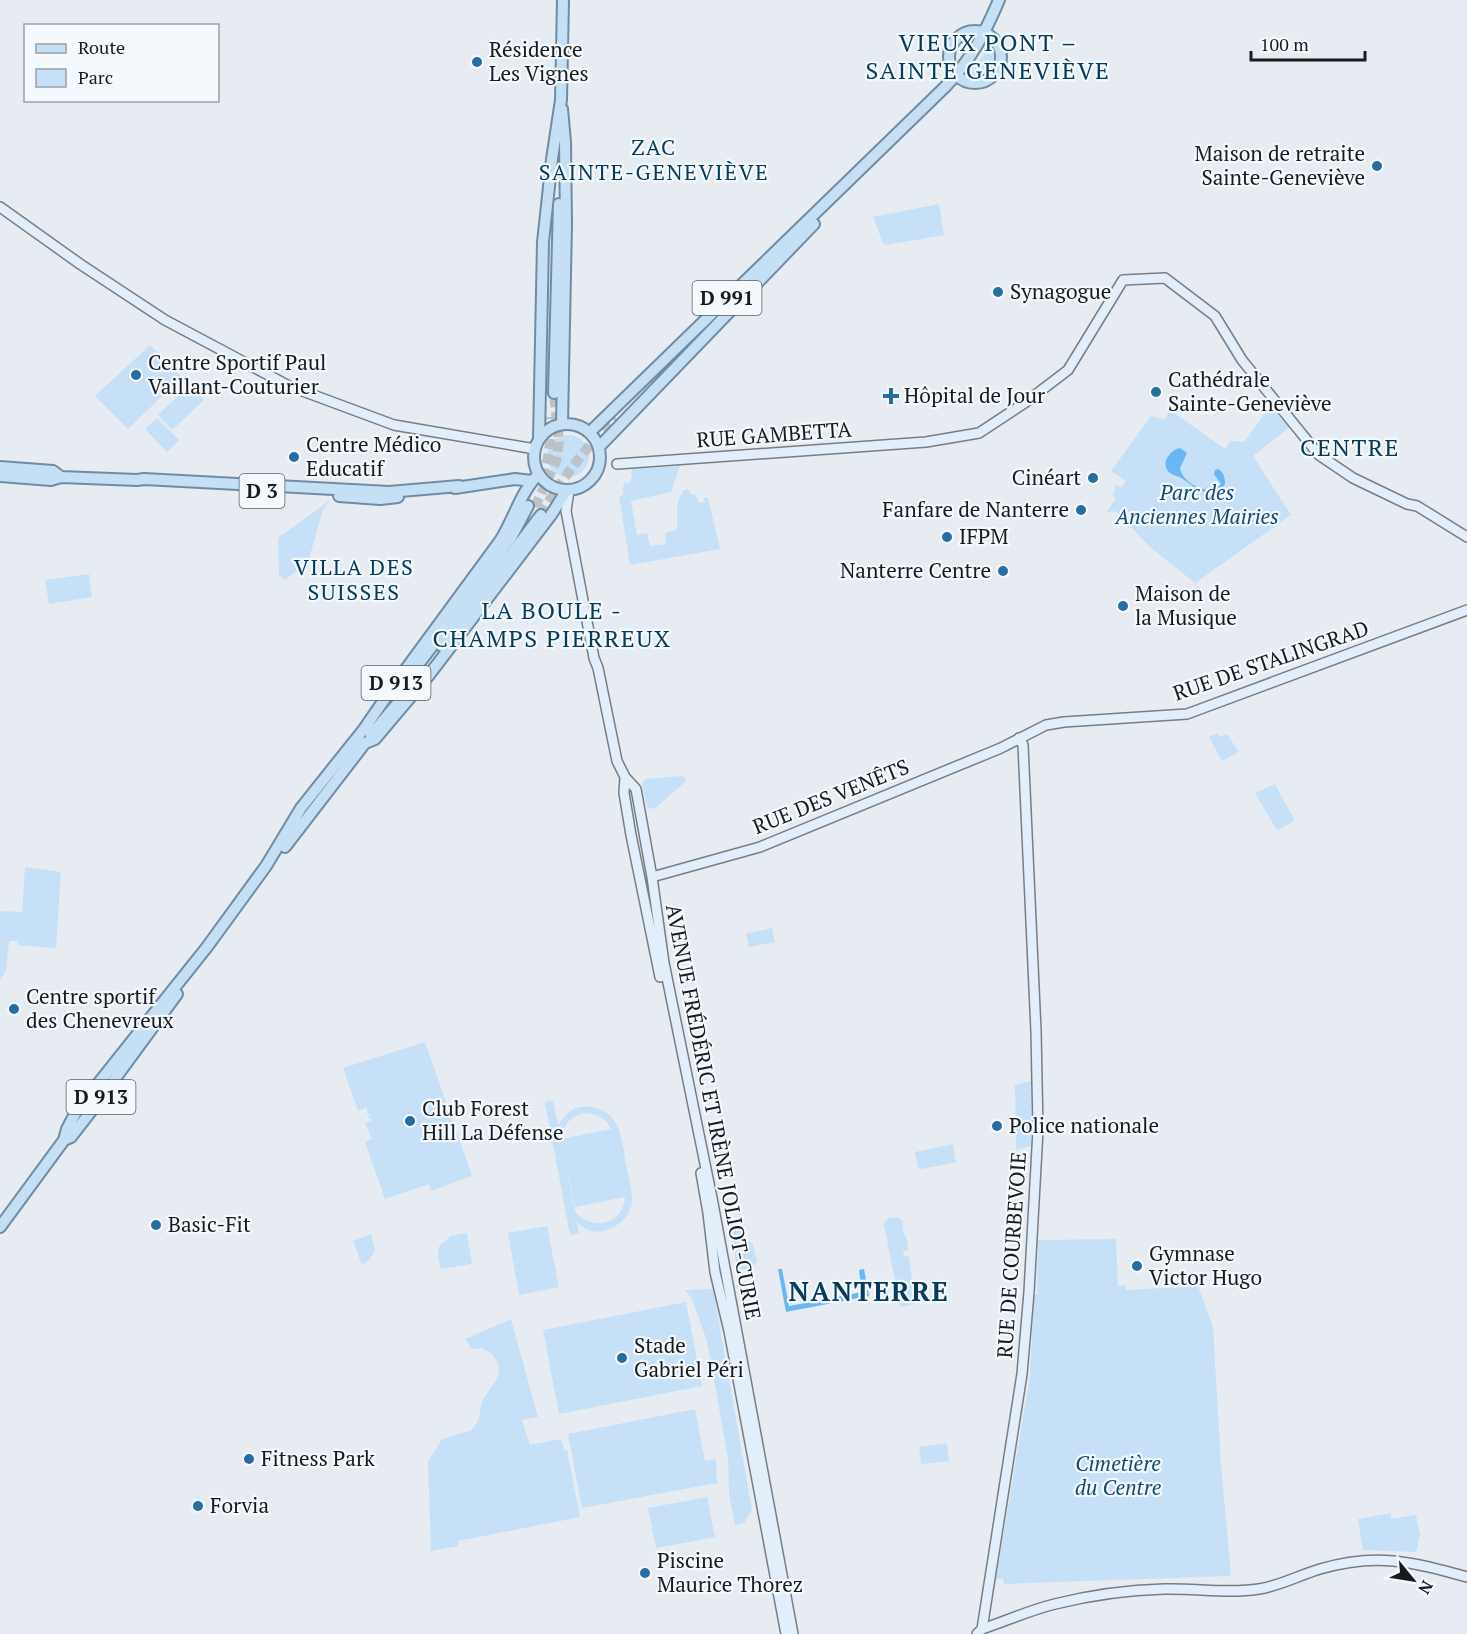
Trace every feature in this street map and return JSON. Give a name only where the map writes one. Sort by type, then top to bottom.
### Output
[{"type":"main road","points":[[560,117],[551,393],[551,258],[561,100],[563,0]]},
{"type":"main road","name":"D 991","points":[[590,432],[956,76],[981,41],[999,0]]},
{"type":"main road","points":[[966,32],[985,33],[994,39],[999,48],[1000,62],[996,73],[984,82],[974,84],[965,82],[956,76],[950,66],[948,57],[953,42],[966,32]]},
{"type":"main road","points":[[537,444],[546,432],[562,424],[572,424],[590,432],[599,447],[600,460],[597,472],[585,485],[568,490],[550,486],[535,477],[542,266],[560,117]]},
{"type":"main road","points":[[560,117],[566,224],[562,424]]},
{"type":"main road","name":"D 991","points":[[599,447],[884,153],[904,128]]},
{"type":"main road","points":[[615,417],[709,323],[790,248]]},
{"type":"main road","points":[[542,266],[551,258]]},
{"type":"main road","name":"D 3","points":[[0,467],[53,471],[61,477]]},
{"type":"main road","name":"D 3","points":[[0,476],[51,480],[61,477],[144,479],[388,492],[535,477]]},
{"type":"main road","name":"D 913","points":[[364,729],[500,541],[535,477]]},
{"type":"main road","name":"D 913","points":[[365,742],[377,738],[429,675],[568,490]]},
{"type":"main road","name":"D 913","points":[[0,1227],[64,1140],[76,1110],[190,969],[266,866],[315,789],[444,632],[512,536],[535,509],[507,558],[415,682],[365,742],[274,860],[266,866]]},
{"type":"main road","points":[[415,682],[429,675]]},
{"type":"main road","points":[[315,789],[327,790]]},
{"type":"street","points":[[0,207],[165,320],[289,386],[389,424],[537,444]]},
{"type":"street","name":"RUE GAMBETTA","points":[[617,464],[934,442],[978,433],[1026,402],[1068,370],[1123,280],[1165,278],[1215,316],[1242,360],[1319,454],[1353,478],[1407,504],[1417,506],[1467,537]]},
{"type":"street","name":"AVENUE FRÉDÉRIC ET IRÈNE JOLIOT-CURIE","points":[[568,490],[566,511],[616,756],[625,777],[636,789],[652,877],[664,963],[712,1198],[793,1634]]},
{"type":"street","name":"RUE DE STALINGRAD","points":[[1020,738],[1046,725],[1187,714],[1467,610]]},
{"type":"street","name":"RUE DES VENÊTS","points":[[652,877],[760,847],[968,762],[1020,738]]},
{"type":"street","name":"RUE DE COURBEVOIE","points":[[982,1632],[1022,1374],[1029,1296],[1038,1130],[1036,1031],[1023,745],[1020,738]]},
{"type":"street","name":"AVENUE FRÉDÉRIC ET IRÈNE JOLIOT-CURIE","points":[[625,777],[624,792],[642,892],[695,1144],[708,1213],[715,1272],[729,1331],[786,1634]]},
{"type":"street","name":"RUE DE COURBEVOIE","points":[[982,1632],[1001,1622],[1053,1605],[1114,1592],[1166,1589],[1227,1592],[1262,1589],[1339,1564],[1367,1560],[1423,1564],[1467,1577]]},
{"type":"green space","points":[[989,45],[993,57],[990,69],[982,76],[969,77]]},
{"type":"green space","points":[[939,204],[944,235],[886,245],[883,243],[873,217]]},
{"type":"green space","points":[[150,345],[182,377],[128,429],[95,396]]},
{"type":"green space","points":[[190,385],[204,400],[172,430],[158,415]]},
{"type":"green space","name":"Parc des Anciennes Mairies","points":[[1274,406],[1279,412],[1278,416],[1290,427],[1253,456],[1291,515],[1195,583],[1150,547],[1118,513],[1114,511],[1106,513],[1116,498],[1112,495],[1116,490],[1114,488],[1116,484],[1121,488],[1126,481],[1111,471],[1151,416],[1165,420],[1170,410],[1225,449],[1230,441],[1244,442],[1266,412]]},
{"type":"green space","points":[[157,418],[179,440],[167,452],[145,429]]},
{"type":"green space","points":[[568,435],[576,436],[583,441],[588,448],[588,464],[583,471],[576,476],[568,477],[560,476],[553,471],[548,464],[547,456],[548,448],[553,441],[560,436]]},
{"type":"green space","points":[[680,466],[671,492],[631,501],[637,535],[647,533],[650,546],[666,544],[665,533],[677,530],[677,504],[683,490],[688,489],[692,495],[695,494],[699,503],[705,502],[704,498],[708,498],[720,549],[630,565],[619,496],[622,497],[625,482],[629,483],[634,477],[631,475],[632,469]]},
{"type":"green space","points":[[329,501],[323,510],[308,562],[285,580],[279,575],[278,538]]},
{"type":"green space","points":[[89,574],[92,597],[49,604],[45,580]]},
{"type":"green space","points":[[1218,733],[1220,737],[1227,734],[1239,752],[1222,761],[1209,737]]},
{"type":"green space","points":[[683,776],[686,781],[654,809],[647,807],[642,784],[645,779]]},
{"type":"green space","points":[[1275,784],[1295,821],[1277,830],[1255,793]]},
{"type":"green space","points":[[25,867],[61,872],[56,948],[18,945],[18,941],[9,941],[6,971],[0,980],[0,911],[22,912]]},
{"type":"green space","points":[[772,928],[775,942],[749,947],[746,934]]},
{"type":"green space","name":"Club Forest Hill La Défense","points":[[425,1042],[472,1176],[431,1191],[429,1184],[385,1199],[365,1142],[372,1139],[365,1123],[372,1120],[368,1118],[370,1114],[367,1114],[367,1107],[358,1111],[343,1068]]},
{"type":"green space","points":[[1031,1081],[1031,1146],[1016,1150],[1015,1085]]},
{"type":"green space","points":[[553,1101],[558,1125],[570,1111],[590,1107],[609,1114],[617,1125],[622,1141],[632,1201],[627,1215],[616,1226],[595,1232],[577,1222],[579,1233],[570,1235],[545,1102]],"holes":[[[583,1113],[600,1117],[611,1129],[561,1139],[568,1122]],[[561,1139],[575,1207],[625,1197],[623,1207],[613,1219],[598,1223],[582,1218],[575,1211]]]},
{"type":"green space","points":[[953,1144],[956,1162],[918,1168],[915,1152]]},
{"type":"green space","points":[[897,1217],[902,1220],[904,1235],[906,1235],[908,1250],[903,1251],[904,1257],[909,1256],[915,1304],[900,1307],[884,1224],[888,1218]]},
{"type":"green space","points":[[742,1225],[744,1237],[753,1244],[757,1262],[752,1268],[743,1270],[737,1266],[730,1227]]},
{"type":"green space","points":[[547,1226],[559,1287],[519,1295],[508,1233]]},
{"type":"green space","points":[[467,1233],[472,1264],[441,1269],[439,1247],[450,1236]]},
{"type":"green space","points":[[371,1234],[375,1251],[362,1265],[353,1241]]},
{"type":"green space","name":"Cimetière du Centre","points":[[1116,1239],[1118,1286],[1125,1285],[1126,1290],[1198,1286],[1213,1327],[1221,1465],[1231,1573],[1229,1576],[1004,1584],[1003,1579],[996,1579],[1030,1376],[1034,1294],[1043,1294],[1037,1293],[1038,1240]]},
{"type":"green space","points":[[713,1289],[752,1510],[744,1523],[735,1525],[729,1494],[728,1458],[707,1341],[692,1299],[685,1290]]},
{"type":"green space","name":"Stade Gabriel Péri","points":[[686,1302],[702,1386],[559,1414],[543,1330]]},
{"type":"green space","points":[[511,1319],[538,1417],[522,1420],[530,1445],[561,1439],[564,1450],[567,1450],[580,1517],[458,1541],[458,1546],[431,1551],[428,1462],[442,1439],[472,1430],[479,1419],[482,1401],[498,1377],[499,1366],[492,1354],[482,1348],[472,1349],[465,1339]]},
{"type":"green space","points":[[695,1409],[705,1461],[716,1459],[717,1483],[582,1508],[568,1434]]},
{"type":"green space","points":[[947,1443],[949,1461],[921,1464],[919,1447]]},
{"type":"green space","points":[[707,1497],[715,1537],[656,1548],[648,1508]]},
{"type":"green space","points":[[1391,1513],[1391,1519],[1416,1515],[1420,1535],[1416,1552],[1363,1550],[1358,1519]]},
{"type":"water","points":[[1180,448],[1187,453],[1180,468],[1191,484],[1204,489],[1216,488],[1221,484],[1214,474],[1218,469],[1224,476],[1224,486],[1213,492],[1203,492],[1170,473],[1166,466],[1167,458],[1173,451]]},
{"type":"water","points":[[778,1269],[782,1269],[789,1306],[862,1292],[859,1270],[864,1269],[869,1296],[786,1312]]},
{"type":"tunnel","points":[[535,507],[556,461],[559,442],[554,393]]},
{"type":"tunnel","points":[[542,478],[549,448],[550,417]]},
{"type":"tunnel","points":[[541,515],[575,464],[615,417]]},
{"type":"place","name":"Résidence Les Vignes","points":[[477,62]]},
{"type":"place","name":"Maison de retraite Sainte-Geneviève","points":[[1377,166]]},
{"type":"place","name":"Synagogue","points":[[998,292]]},
{"type":"place","name":"Centre Sportif Paul Vaillant-Couturier","points":[[136,375]]},
{"type":"place","name":"Cathédrale Sainte-Geneviève","points":[[1156,392]]},
{"type":"place","name":"Hôpital de Jour","points":[[891,396]]},
{"type":"place","name":"Centre Médico Educatif","points":[[294,457]]},
{"type":"place","name":"Cinéart","points":[[1093,478]]},
{"type":"place","name":"Fanfare de Nanterre","points":[[1081,510]]},
{"type":"place","name":"IFPM","points":[[947,537]]},
{"type":"place","name":"Nanterre Centre","points":[[1003,571]]},
{"type":"place","name":"Maison de la Musique","points":[[1123,606]]},
{"type":"place","name":"Centre sportif des Chenevreux","points":[[14,1009]]},
{"type":"place","name":"Club Forest Hill La Défense","points":[[410,1121]]},
{"type":"place","name":"Police nationale","points":[[997,1126]]},
{"type":"place","name":"Basic-Fit","points":[[156,1225]]},
{"type":"place","name":"Gymnase Victor Hugo","points":[[1137,1266]]},
{"type":"place","name":"Stade Gabriel Péri","points":[[622,1358]]},
{"type":"place","name":"Fitness Park","points":[[249,1459]]},
{"type":"place","name":"Forvia","points":[[198,1506]]},
{"type":"place","name":"Piscine Maurice Thorez","points":[[645,1573]]},
{"type":"district","name":"VIEUX PONT – SAINTE GENEVIÈVE","points":[[988,57]]},
{"type":"district","name":"ZAC SAINTE-GENEVIÈVE","points":[[654,160]]},
{"type":"district","name":"CENTRE","points":[[1350,448]]},
{"type":"district","name":"VILLA DES SUISSES","points":[[354,580]]},
{"type":"district","name":"LA BOULE - CHAMPS PIERREUX","points":[[552,625]]},
{"type":"district","name":"NANTERRE","points":[[869,1292]]}]
